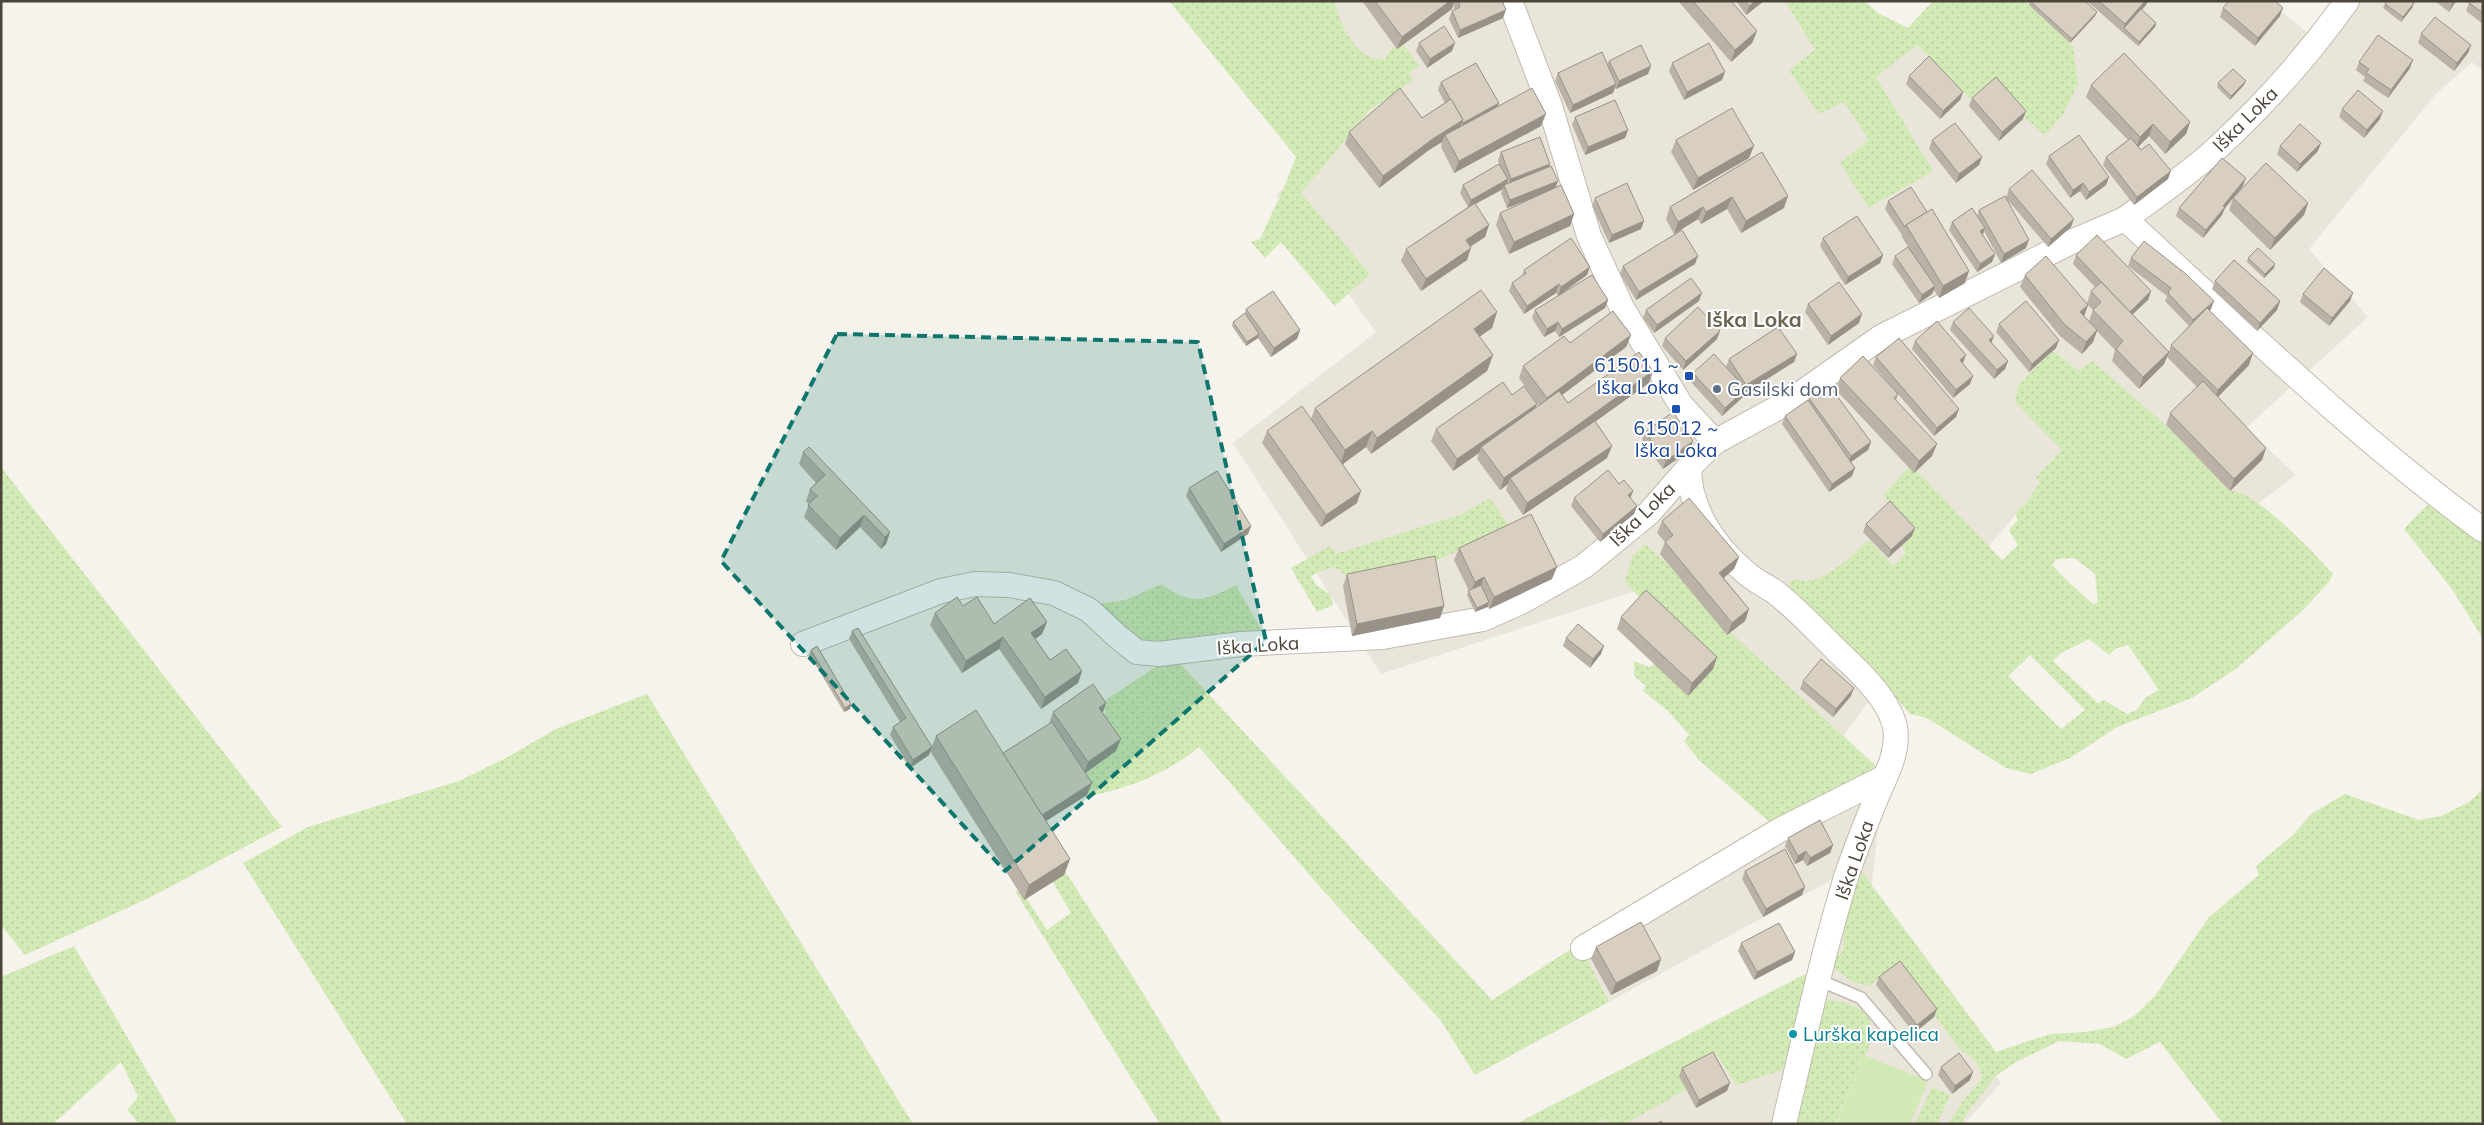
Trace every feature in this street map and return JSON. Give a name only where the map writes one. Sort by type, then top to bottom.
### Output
[{"type":"street","points":[[1510,1],[1550,106],[1589,236],[1622,308],[1681,405],[1715,442]]},
{"type":"street","name":"Iška Loka","points":[[803,644],[941,591],[974,584],[1009,585],[1054,594],[1089,610],[1118,637],[1138,652],[1159,654],[1241,644],[1383,637],[1437,629],[1483,619],[1521,602],[1583,567],[1649,513],[1715,442],[1790,401],[1881,338],[2069,243],[2126,219],[2215,150],[2269,97],[2311,50],[2347,1]]},
{"type":"street","points":[[2126,219],[2286,366],[2432,491],[2483,530]]},
{"type":"street","name":"Iška Loka","points":[[1689,468],[1689,486],[1694,504],[1706,527],[1720,546],[1744,572],[1776,593],[1863,675],[1884,702],[1895,727],[1895,754],[1883,778],[1848,873],[1819,980],[1784,1124]]},
{"type":"street","points":[[1583,948],[1778,831],[1883,778]]},
{"type":"lane","points":[[1819,980],[1861,998],[1926,1074]]},
{"type":"highlighted area","points":[[837,334],[1198,342],[1266,641],[1005,871],[721,561]]},
{"type":"shaded area","points":[[1310,1],[1785,1],[1815,50],[1875,77],[1917,45],[1970,99],[1995,83],[2073,46],[2025,1],[2269,1],[2314,38],[2341,1],[2483,1],[2483,71],[2472,62],[2436,94],[2309,249],[2368,317],[2246,428],[2296,475],[2246,513],[2063,459],[1955,586],[1838,743],[1663,582],[1381,674],[1233,443],[1376,332],[1276,195],[1378,104]]},
{"type":"shaded area","points":[[1883,778],[1864,962],[1909,948],[2001,1083],[1964,1124],[1597,1124],[1682,1070],[1717,1055],[1790,1067],[1833,879],[1609,1002],[1574,947]]},
{"type":"green space","points":[[1169,1],[1335,1],[1345,31],[1366,55],[1375,59],[1385,59],[1392,48],[1404,45],[1419,66],[1409,73],[1413,80],[1369,111],[1301,193],[1370,274],[1335,306],[1281,242],[1265,258],[1251,242],[1260,239],[1296,157]]},
{"type":"green space","points":[[1785,1],[1864,1],[1878,13],[1908,28],[1933,1],[2025,1],[2073,46],[2078,84],[2063,114],[2045,135],[2024,117],[1995,83],[1970,99],[1917,45],[1876,77],[1933,171],[1869,208],[1840,163],[1869,140],[1844,102],[1819,114],[1789,70],[1815,50]]},
{"type":"green space","points":[[2053,351],[2079,371],[2092,361],[2162,422],[2230,491],[2240,493],[2268,511],[2284,524],[2333,574],[2329,582],[2302,611],[2237,668],[2192,698],[2117,727],[2070,758],[2031,774],[2006,768],[1927,718],[1910,714],[1869,666],[1787,591],[1790,582],[1795,579],[1805,581],[1826,575],[1845,562],[1869,540],[1894,566],[1906,553],[1901,545],[1913,531],[1883,495],[1911,465],[2002,560],[2018,545],[2009,530],[2018,520],[2015,513],[2026,503],[2040,482],[2036,477],[2062,450],[2015,402],[2019,384]],"holes":[[[2074,558],[2095,574],[2098,602],[2093,604],[2064,578],[2052,564],[2057,559]],[[2089,639],[2109,655],[2115,649],[2128,645],[2159,690],[2145,698],[2137,710],[2127,714],[2104,700],[2098,703],[2053,661],[2061,653]],[[2030,655],[2085,710],[2061,729],[2008,676]]]},
{"type":"green space","points":[[1,467],[282,827],[151,897],[25,955],[1,925]]},
{"type":"green space","points":[[1490,498],[1510,527],[1433,562],[1350,582],[1341,571],[1333,567],[1316,573],[1311,577],[1317,586],[1330,594],[1333,605],[1317,612],[1291,568],[1330,546],[1336,554],[1462,514]]},
{"type":"green space","points":[[2430,502],[2483,538],[2483,639],[2452,589],[2404,529]]},
{"type":"green space","points":[[1645,544],[1670,566],[1716,619],[1876,766],[1877,774],[1774,826],[1699,760],[1684,741],[1689,735],[1668,711],[1643,691],[1646,686],[1634,676],[1634,661],[1649,667],[1661,661],[1637,607],[1639,597],[1625,581],[1632,557]]},
{"type":"green space","points":[[1162,584],[1181,596],[1198,599],[1216,595],[1236,585],[1265,636],[1149,645],[1125,631],[1097,604],[1125,600]]},
{"type":"green space","points":[[1177,660],[1492,1000],[1574,947],[1588,961],[1609,1002],[1475,1075],[1441,1021],[1321,888],[1199,747],[1174,765],[1147,779],[1118,789],[1088,796],[1077,774],[1095,716],[1106,713],[1101,703],[1163,662]]},
{"type":"green space","points":[[647,694],[913,1124],[407,1124],[243,863],[308,827],[459,781],[506,758],[556,729]]},
{"type":"green space","points":[[2483,789],[2483,1124],[2223,1124],[2160,1042],[2126,1059],[2100,1044],[2059,1041],[2016,1062],[1996,1076],[1967,1113],[1962,1124],[1948,1124],[1963,1101],[1982,1079],[1976,1062],[1961,1051],[1897,965],[1869,986],[1851,981],[1833,967],[1837,956],[1843,951],[1842,925],[1859,868],[1996,1052],[2050,1034],[2085,1032],[2113,1027],[2133,1017],[2155,996],[2209,917],[2259,875],[2256,866],[2294,834],[2311,814],[2345,794],[2419,820],[2441,816],[2469,802]]},
{"type":"green space","points":[[1063,868],[1130,972],[1223,1124],[1160,1124],[1015,891],[1020,890],[1023,893],[1047,930],[1071,913],[1049,875]]},
{"type":"green space","points":[[74,946],[178,1124],[139,1124],[127,1110],[138,1097],[121,1062],[53,1124],[1,1124],[1,977]]},
{"type":"green space","points":[[1813,970],[1790,1067],[1737,1085],[1717,1055],[1683,1070],[1689,1088],[1625,1124],[1610,1124],[1606,1119],[1597,1124],[1516,1124]]},
{"type":"green space","points":[[1824,999],[1842,1002],[1858,1008],[1869,1019],[1872,1027],[1872,1037],[1869,1048],[1835,1124],[1793,1124]]},
{"type":"green space","points":[[1864,1055],[1928,1081],[1910,1124],[1836,1124]]},
{"type":"green space","points":[[1932,1087],[1950,1095],[1937,1124],[1915,1124]]},
{"type":"building","points":[[1375,1],[1450,1],[1402,37]]},
{"type":"building","points":[[1458,1],[1502,1],[1506,10],[1460,30],[1452,11],[1460,7]]},
{"type":"building","points":[[1693,1],[1731,1],[1757,31],[1735,50]]},
{"type":"building","points":[[1745,1],[1756,1],[1749,6]]},
{"type":"building","points":[[2030,1],[2085,1],[2097,12],[2072,39]]},
{"type":"building","points":[[2099,1],[2145,1],[2125,24]]},
{"type":"building","points":[[2229,1],[2275,1],[2283,8],[2258,38],[2223,8]]},
{"type":"building","points":[[2387,1],[2411,1],[2414,3],[2403,17],[2385,4]]},
{"type":"building","points":[[2471,1],[2483,1],[2483,13],[2469,3]]},
{"type":"building","points":[[2141,9],[2156,23],[2139,42],[2124,28]]},
{"type":"building","points":[[2435,17],[2471,45],[2457,63],[2421,34]]},
{"type":"building","points":[[1444,26],[1455,43],[1430,59],[1419,43]]},
{"type":"building","points":[[2378,35],[2413,60],[2391,90],[2366,73],[2369,69],[2359,62]]},
{"type":"building","points":[[1709,43],[1725,72],[1687,92],[1672,63]]},
{"type":"building","points":[[1641,45],[1651,66],[1619,81],[1609,61]]},
{"type":"building","points":[[1602,52],[1616,84],[1573,105],[1558,73]]},
{"type":"building","points":[[2124,53],[2190,122],[2170,142],[2153,124],[2140,137],[2091,85]]},
{"type":"building","points":[[1929,56],[1963,92],[1943,111],[1909,76]]},
{"type":"building","points":[[1476,63],[1499,103],[1463,123],[1441,82]]},
{"type":"building","points":[[2233,69],[2246,81],[2231,96],[2218,83]]},
{"type":"building","points":[[1996,77],[2026,111],[2002,132],[1972,98]]},
{"type":"building","points":[[1400,88],[1422,118],[1451,99],[1463,120],[1434,138],[1383,176],[1349,132]]},
{"type":"building","points":[[1532,88],[1546,114],[1459,161],[1445,135]]},
{"type":"building","points":[[2358,90],[2383,111],[2367,130],[2342,109]]},
{"type":"building","points":[[1615,100],[1628,130],[1588,147],[1575,117]]},
{"type":"building","points":[[1732,108],[1754,146],[1698,178],[1676,140]]},
{"type":"building","points":[[1955,123],[1982,157],[1959,174],[1932,140]]},
{"type":"building","points":[[2300,124],[2321,143],[2300,164],[2280,146]]},
{"type":"building","points":[[2079,135],[2109,177],[2089,192],[2083,183],[2073,190],[2049,156]]},
{"type":"building","points":[[1540,137],[1550,164],[1511,179],[1501,152]]},
{"type":"building","points":[[2131,138],[2141,150],[2149,144],[2171,171],[2137,197],[2106,157]]},
{"type":"building","points":[[1762,152],[1788,196],[1746,221],[1732,197],[1706,212],[1703,207],[1678,222],[1670,207]]},
{"type":"building","points":[[2222,158],[2246,178],[2206,230],[2179,208]]},
{"type":"building","points":[[2266,163],[2308,203],[2275,238],[2233,198]]},
{"type":"building","points":[[1499,164],[1508,179],[1471,200],[1463,185]]},
{"type":"building","points":[[1551,166],[1558,181],[1510,200],[1504,185]]},
{"type":"building","points":[[2032,170],[2074,219],[2051,239],[2009,189]]},
{"type":"building","points":[[1627,183],[1644,221],[1612,235],[1595,198]]},
{"type":"building","points":[[1561,185],[1574,214],[1514,242],[1500,213]]},
{"type":"building","points":[[1911,187],[1927,212],[1905,227],[1888,201]]},
{"type":"building","points":[[2005,196],[2029,240],[2004,254],[1979,210]]},
{"type":"building","points":[[1475,203],[1489,225],[1466,240],[1471,248],[1426,279],[1406,249]]},
{"type":"building","points":[[1972,208],[1985,228],[1980,231],[1995,254],[1980,264],[1952,222]]},
{"type":"building","points":[[1932,209],[1969,271],[1943,286],[1906,225]]},
{"type":"building","points":[[1857,216],[1883,255],[1848,277],[1823,238]]},
{"type":"building","points":[[1682,230],[1698,256],[1639,292],[1623,266]]},
{"type":"building","points":[[2097,235],[2151,291],[2130,312],[2076,255]]},
{"type":"building","points":[[1571,238],[1590,267],[1561,287],[1559,284],[1527,306],[1512,283],[1526,273],[1524,270]]},
{"type":"building","points":[[2144,241],[2186,274],[2214,301],[2193,320],[2168,293],[2171,288],[2131,258]]},
{"type":"building","points":[[1908,247],[1935,286],[1922,295],[1895,256]]},
{"type":"building","points":[[2258,248],[2275,264],[2265,274],[2248,258]]},
{"type":"building","points":[[2046,256],[2088,305],[2080,312],[2097,330],[2086,342],[2064,324],[2025,275]]},
{"type":"building","points":[[2234,260],[2280,301],[2260,323],[2215,281]]},
{"type":"building","points":[[2324,268],[2353,293],[2332,318],[2303,294]]},
{"type":"building","points":[[1592,275],[1608,300],[1562,329],[1558,322],[1547,329],[1535,310]]},
{"type":"building","points":[[1691,278],[1702,293],[1657,325],[1646,310]]},
{"type":"building","points":[[1839,282],[1862,314],[1831,336],[1808,304]]},
{"type":"building","points":[[2101,282],[2169,352],[2143,377],[2116,349],[2123,341],[2093,310],[2101,302],[2091,291]]},
{"type":"building","points":[[1481,290],[1497,312],[1474,329],[1493,355],[1377,438],[1372,431],[1345,450],[1315,408]]},
{"type":"building","points":[[1273,291],[1300,330],[1274,348],[1246,309]]},
{"type":"building","points":[[2026,301],[2059,340],[2032,364],[1999,324]]},
{"type":"building","points":[[1698,307],[1720,331],[1686,361],[1665,338]]},
{"type":"building","points":[[1969,308],[1994,336],[1989,340],[2008,361],[1997,370],[1953,322]]},
{"type":"building","points":[[2207,308],[2253,353],[2218,390],[2171,345]]},
{"type":"building","points":[[1613,311],[1631,335],[1547,398],[1523,366],[1564,336],[1570,343]]},
{"type":"building","points":[[1245,313],[1259,334],[1247,342],[1233,322]]},
{"type":"building","points":[[1937,321],[1966,355],[1960,360],[1973,376],[1956,390],[1915,341]]},
{"type":"building","points":[[1778,327],[1797,354],[1746,385],[1729,359]]},
{"type":"building","points":[[1899,338],[1959,409],[1937,428],[1876,357]]},
{"type":"building","points":[[1639,352],[1653,371],[1504,478],[1481,447],[1559,391],[1568,403]]},
{"type":"building","name":"Gasilski dom","points":[[1714,354],[1746,389],[1725,408],[1693,373]]},
{"type":"building","points":[[1863,356],[1898,394],[1894,398],[1937,444],[1919,461],[1840,378]]},
{"type":"building","points":[[2203,381],[2266,448],[2234,479],[2170,413]]},
{"type":"building","points":[[1503,382],[1512,395],[1524,386],[1537,404],[1457,459],[1436,429]]},
{"type":"building","points":[[1828,384],[1871,442],[1851,456],[1809,398]]},
{"type":"building","points":[[1808,400],[1855,468],[1832,484],[1785,416]]},
{"type":"building","points":[[1302,406],[1361,491],[1326,515],[1267,431]]},
{"type":"building","points":[[1673,412],[1693,441],[1666,461],[1645,432]]},
{"type":"building","points":[[1595,421],[1612,446],[1527,503],[1510,478]]},
{"type":"building","points":[[809,447],[890,532],[885,537],[864,515],[840,538],[808,505],[817,496],[810,489],[825,475],[803,452]]},
{"type":"building","points":[[1608,470],[1619,484],[1624,480],[1633,491],[1628,495],[1637,506],[1603,534],[1574,498]]},
{"type":"building","points":[[1217,471],[1251,526],[1224,544],[1189,488]]},
{"type":"building","points":[[1689,498],[1739,557],[1719,573],[1749,609],[1732,623],[1665,542],[1673,535],[1662,521]]},
{"type":"building","points":[[1890,501],[1915,528],[1891,550],[1866,524]]},
{"type":"building","points":[[1531,514],[1557,567],[1494,597],[1484,577],[1475,582],[1459,548]]},
{"type":"building","points":[[1435,556],[1444,606],[1357,624],[1347,574]]},
{"type":"building","points":[[1481,585],[1489,602],[1477,608],[1468,591]]},
{"type":"building","points":[[1646,590],[1717,657],[1692,683],[1621,617]]},
{"type":"building","points":[[957,597],[963,606],[977,597],[994,624],[1030,598],[1047,622],[1031,633],[1050,660],[1066,649],[1082,671],[1045,697],[1003,637],[966,661],[935,613]]},
{"type":"building","points":[[1578,624],[1604,646],[1593,659],[1566,638]]},
{"type":"building","points":[[858,628],[932,747],[913,760],[893,727],[906,718],[852,631]]},
{"type":"building","points":[[817,646],[851,704],[845,708],[811,650]]},
{"type":"building","points":[[1821,659],[1854,688],[1836,709],[1803,681]]},
{"type":"building","points":[[1093,684],[1106,703],[1099,708],[1121,739],[1088,762],[1053,712]]},
{"type":"building","points":[[976,710],[1070,859],[1029,885],[936,736]]},
{"type":"building","points":[[1052,722],[1092,783],[1042,815],[1003,753]]},
{"type":"building","points":[[1820,820],[1833,845],[1810,858],[1806,851],[1798,856],[1788,838]]},
{"type":"building","points":[[1785,849],[1805,887],[1766,909],[1745,871]]},
{"type":"building","points":[[1641,922],[1661,959],[1616,983],[1596,947]]},
{"type":"building","points":[[1779,923],[1795,952],[1757,972],[1741,943]]},
{"type":"building","points":[[1900,961],[1937,1009],[1917,1025],[1879,977]]},
{"type":"building","points":[[1713,1052],[1730,1083],[1699,1100],[1682,1068]]},
{"type":"building","points":[[1959,1053],[1973,1072],[1955,1086],[1941,1067]]},
{"type":"place","name":"615011 ~ Iška Loka","points":[[1689,376]]},
{"type":"place","name":"Gasilski dom","points":[[1717,389]]},
{"type":"place","name":"615012 ~ Iška Loka","points":[[1676,409]]},
{"type":"place","name":"Lurška kapelica","points":[[1793,1034]]},
{"type":"district","name":"Iška Loka","points":[[1754,319]]}]
